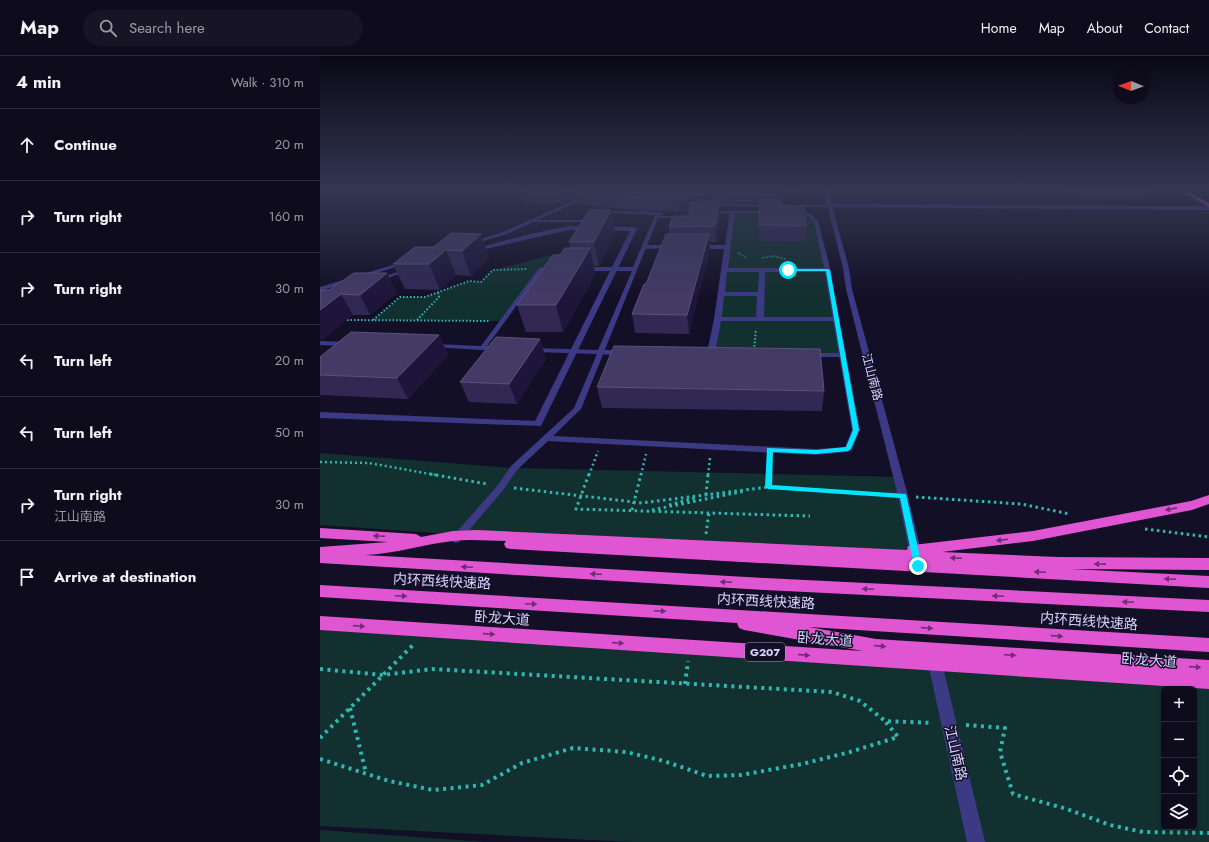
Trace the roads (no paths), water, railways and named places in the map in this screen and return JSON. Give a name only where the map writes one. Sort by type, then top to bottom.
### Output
[{"type":"highway","points":[[877,554],[1033,536],[1192,505],[1209,499]]},
{"type":"highway","points":[[320,533],[1209,582]]},
{"type":"highway","points":[[320,552],[381,549],[453,536],[477,535],[1058,563],[1209,564]]},
{"type":"highway","name":"内环西线快速路","points":[[320,558],[765,584],[1209,606]]},
{"type":"highway","name":"内环西线快速路","points":[[320,591],[1209,645]]},
{"type":"highway","points":[[690,613],[876,646],[1209,668]]},
{"type":"highway","name":"卧龙大道","points":[[320,623],[1209,681]]},
{"type":"street","points":[[468,244],[505,233],[524,225]]},
{"type":"street","points":[[710,353],[718,319],[731,225]]},
{"type":"street","name":"江山南路","points":[[835,225],[846,268],[851,297],[903,496],[918,566]]},
{"type":"street","points":[[320,415],[538,424],[634,228],[569,228],[462,253]]},
{"type":"street","points":[[644,247],[682,247]]},
{"type":"street","points":[[690,247],[728,247]]},
{"type":"street","points":[[320,289],[417,263],[369,283]]},
{"type":"street","points":[[724,270],[828,270]]},
{"type":"street","points":[[758,319],[762,270]]},
{"type":"street","points":[[721,294],[761,294]]},
{"type":"street","points":[[718,319],[836,319]]},
{"type":"street","points":[[601,352],[632,352]]},
{"type":"street","points":[[798,355],[843,355]]},
{"type":"street","name":"江山南路","points":[[935,663],[950,723],[976,842]]},
{"type":"lane","points":[[454,541],[501,487],[514,468],[577,409],[653,225]]},
{"type":"lane","points":[[546,438],[816,452],[848,449],[856,430],[828,270],[817,225]]},
{"type":"lane","points":[[482,348],[541,269],[556,269]]},
{"type":"lane","points":[[578,269],[635,269]]},
{"type":"lane","points":[[320,343],[358,344]]},
{"type":"lane","points":[[428,346],[505,349]]},
{"type":"lane","points":[[529,349],[601,352]]}]
